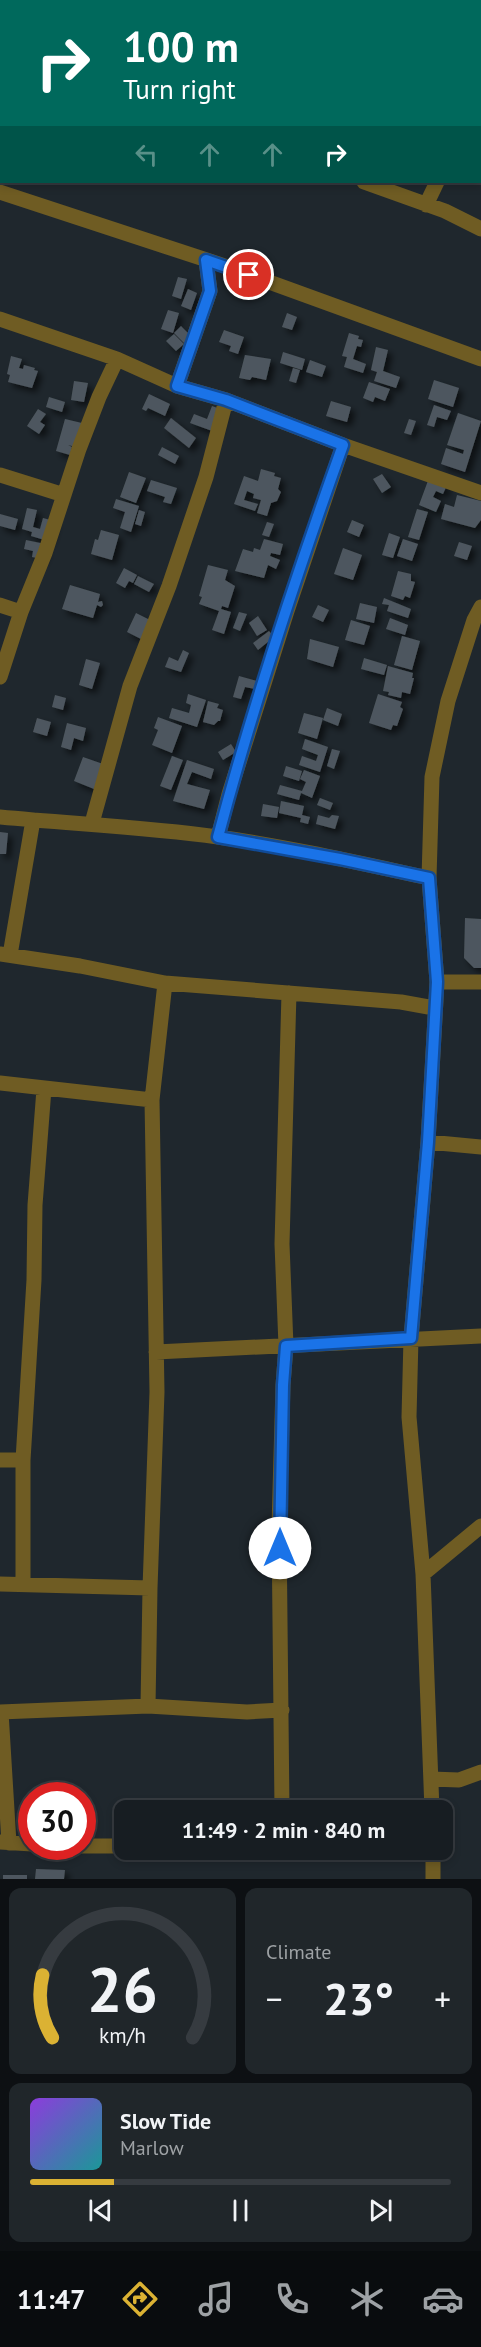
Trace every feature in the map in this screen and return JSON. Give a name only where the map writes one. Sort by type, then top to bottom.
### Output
[{"type":"street","points":[[367,183],[426,204],[481,229]]},
{"type":"street","points":[[426,204],[436,183]]},
{"type":"street","points":[[0,192],[206,260],[481,358]]},
{"type":"street","points":[[177,386],[210,291],[206,260]]},
{"type":"street","points":[[0,319],[117,359],[177,386],[226,400],[481,494]]},
{"type":"street","points":[[0,677],[21,612],[45,553],[79,449],[99,397],[117,359]]},
{"type":"street","points":[[92,823],[130,686],[169,586],[206,477],[226,400]]},
{"type":"street","points":[[218,837],[287,611],[343,445]]},
{"type":"street","points":[[0,475],[64,495]]},
{"type":"street","points":[[0,605],[21,612]]},
{"type":"street","points":[[432,1800],[423,1574],[409,1416],[411,1338],[428,1142],[437,982],[429,878],[432,777],[448,701],[474,620],[481,607]]},
{"type":"street","points":[[0,817],[92,823],[218,837],[429,878]]},
{"type":"street","points":[[33,820],[5,955],[165,982],[401,1002],[434,1008]]},
{"type":"street","points":[[148,1706],[157,1392],[152,1100],[165,982]]},
{"type":"street","points":[[437,982],[481,982]]},
{"type":"street","points":[[282,1800],[279,1527],[286,1346],[282,1244],[289,993]]},
{"type":"street","points":[[0,1083],[152,1100]]},
{"type":"street","points":[[23,1585],[23,1461],[34,1280],[35,1205],[44,1089]]},
{"type":"street","points":[[428,1142],[481,1147]]},
{"type":"street","points":[[156,1352],[481,1336]]},
{"type":"street","points":[[0,1460],[23,1461]]},
{"type":"street","points":[[423,1574],[481,1526]]},
{"type":"street","points":[[0,1584],[150,1588]]},
{"type":"street","points":[[5,1842],[1,1712],[148,1706],[248,1712],[282,1710]]},
{"type":"street","points":[[431,1779],[459,1780],[481,1772]]},
{"type":"street","points":[[96,1845],[114,1846]]},
{"type":"street","points":[[433,1860],[433,1879]]},
{"type":"building","points":[[178,277],[187,279],[181,299],[172,296]]},
{"type":"building","points":[[188,289],[197,293],[191,310],[181,306]]},
{"type":"building","points":[[168,310],[179,313],[173,333],[161,329]]},
{"type":"building","points":[[287,313],[297,317],[292,330],[282,327]]},
{"type":"building","points":[[181,326],[193,338],[186,345],[174,333]]},
{"type":"building","points":[[224,330],[244,337],[238,354],[229,351],[231,346],[219,342]]},
{"type":"building","points":[[349,333],[363,340],[361,347],[357,346],[353,359],[366,364],[363,373],[344,367],[347,357],[342,356]]},
{"type":"building","points":[[174,334],[184,344],[176,351],[166,341]]},
{"type":"building","points":[[376,347],[388,350],[383,371],[400,377],[396,388],[374,381],[377,372],[371,370]]},
{"type":"building","points":[[283,352],[305,359],[302,370],[280,363]]},
{"type":"building","points":[[245,355],[271,359],[266,380],[252,377],[250,380],[239,378]]},
{"type":"building","points":[[11,356],[22,359],[19,368],[23,369],[24,365],[38,371],[32,388],[8,382],[10,375],[7,374]]},
{"type":"building","points":[[310,360],[326,366],[322,377],[306,372]]},
{"type":"building","points":[[293,368],[300,370],[296,383],[289,381]]},
{"type":"building","points":[[434,380],[459,388],[453,407],[428,399]]},
{"type":"building","points":[[74,381],[88,383],[84,402],[71,400]]},
{"type":"building","points":[[369,382],[390,389],[385,401],[375,397],[373,402],[363,398]]},
{"type":"building","points":[[149,394],[170,404],[165,416],[148,408],[146,411],[142,409]]},
{"type":"building","points":[[49,397],[65,402],[62,412],[46,407]]},
{"type":"building","points":[[331,401],[351,407],[347,422],[326,416]]},
{"type":"building","points":[[434,405],[451,411],[447,420],[437,417],[434,427],[427,425]]},
{"type":"building","points":[[212,406],[223,410],[215,432],[190,423],[194,414],[207,419]]},
{"type":"building","points":[[38,409],[46,414],[40,422],[45,425],[39,434],[27,426]]},
{"type":"building","points":[[458,413],[481,421],[465,472],[441,464],[446,448],[463,454],[464,450],[447,445]]},
{"type":"building","points":[[171,418],[196,438],[189,448],[164,428]]},
{"type":"building","points":[[65,419],[86,424],[76,447],[68,445],[72,447],[70,455],[56,451]]},
{"type":"building","points":[[409,419],[416,421],[411,435],[404,433]]},
{"type":"building","points":[[162,447],[179,456],[175,464],[158,455]]},
{"type":"building","points":[[261,469],[275,473],[274,476],[281,478],[278,489],[281,492],[277,501],[271,503],[267,516],[257,513],[261,500],[253,498],[254,494],[247,491],[244,500],[258,504],[255,511],[234,504],[244,476],[258,481]]},
{"type":"building","points":[[129,472],[146,478],[136,503],[120,497]]},
{"type":"building","points":[[382,474],[391,487],[382,493],[373,479]]},
{"type":"building","points":[[429,478],[447,485],[443,494],[436,491],[433,497],[441,501],[436,512],[419,505]]},
{"type":"building","points":[[151,480],[177,488],[171,504],[163,502],[165,497],[147,491]]},
{"type":"building","points":[[457,495],[481,501],[481,520],[475,528],[441,519],[445,504],[454,507]]},
{"type":"building","points":[[116,499],[139,506],[131,532],[120,528],[125,512],[113,508]]},
{"type":"building","points":[[27,508],[37,510],[33,527],[40,529],[43,518],[54,521],[48,541],[31,536],[32,532],[22,529]]},
{"type":"building","points":[[417,509],[428,512],[419,540],[408,537]]},
{"type":"building","points":[[139,510],[145,512],[141,526],[135,524]]},
{"type":"building","points":[[0,514],[18,519],[15,530],[0,526]]},
{"type":"building","points":[[352,520],[364,525],[359,537],[347,532]]},
{"type":"building","points":[[267,522],[274,524],[269,537],[262,535]]},
{"type":"building","points":[[101,530],[119,535],[112,560],[91,554],[95,539],[98,540]]},
{"type":"building","points":[[389,533],[400,537],[393,558],[382,555]]},
{"type":"building","points":[[264,539],[283,544],[280,555],[271,553],[270,556],[280,560],[276,569],[268,565],[264,578],[235,571],[243,549],[253,552],[254,548],[260,550]]},
{"type":"building","points":[[403,539],[418,544],[412,561],[397,556]]},
{"type":"building","points":[[26,540],[45,544],[42,559],[32,557],[33,551],[24,549]]},
{"type":"building","points":[[459,542],[472,546],[467,560],[454,556]]},
{"type":"building","points":[[343,548],[362,555],[353,580],[334,574]]},
{"type":"building","points":[[208,565],[228,570],[225,580],[235,586],[228,608],[222,606],[221,609],[231,612],[224,634],[212,630],[219,611],[199,604]]},
{"type":"building","points":[[124,568],[137,575],[133,583],[129,581],[125,588],[116,583]]},
{"type":"building","points":[[398,571],[411,574],[411,581],[415,582],[410,598],[405,596],[403,600],[391,596]]},
{"type":"building","points":[[138,576],[154,584],[149,592],[134,584]]},
{"type":"building","points":[[70,585],[100,594],[98,602],[102,601],[103,605],[101,607],[97,605],[93,618],[62,609]]},
{"type":"building","points":[[384,598],[411,609],[408,618],[387,611],[389,605],[382,604]]},
{"type":"building","points":[[360,603],[377,607],[374,623],[356,619]]},
{"type":"building","points":[[318,605],[329,610],[323,622],[312,617]]},
{"type":"building","points":[[239,612],[247,614],[240,631],[233,628]]},
{"type":"building","points":[[136,613],[150,620],[141,639],[127,632]]},
{"type":"building","points":[[258,616],[267,630],[257,636],[249,623]]},
{"type":"building","points":[[390,618],[408,625],[405,635],[386,629]]},
{"type":"building","points":[[351,620],[370,626],[364,645],[345,640]]},
{"type":"building","points":[[269,631],[274,637],[258,650],[253,643]]},
{"type":"building","points":[[402,636],[420,641],[412,670],[394,665]]},
{"type":"building","points":[[310,639],[339,647],[333,667],[307,659]]},
{"type":"building","points":[[183,650],[189,653],[181,672],[165,667],[169,657],[178,661]]},
{"type":"building","points":[[364,658],[387,665],[384,675],[361,669]]},
{"type":"building","points":[[86,659],[100,663],[92,689],[79,685]]},
{"type":"building","points":[[388,666],[413,673],[410,694],[402,692],[401,698],[388,695],[389,692],[383,691]]},
{"type":"building","points":[[239,676],[257,681],[255,689],[245,687],[241,699],[233,697]]},
{"type":"building","points":[[188,694],[206,700],[197,727],[169,718],[172,708],[189,713],[191,705],[186,703]]},
{"type":"building","points":[[378,694],[402,702],[400,707],[403,709],[397,726],[393,725],[391,730],[369,723]]},
{"type":"building","points":[[55,695],[66,698],[63,710],[52,707]]},
{"type":"building","points":[[208,701],[219,704],[217,708],[223,710],[220,721],[214,725],[203,722]]},
{"type":"building","points":[[327,708],[342,714],[338,726],[323,720]]},
{"type":"building","points":[[304,713],[323,718],[317,739],[298,733]]},
{"type":"building","points":[[158,717],[182,726],[172,753],[152,745],[158,730],[154,728]]},
{"type":"building","points":[[37,718],[51,722],[47,736],[33,732]]},
{"type":"building","points":[[67,723],[86,728],[83,741],[74,738],[71,750],[61,747]]},
{"type":"building","points":[[305,739],[328,747],[320,772],[299,765],[302,756],[316,761],[318,755],[302,749]]},
{"type":"building","points":[[231,744],[236,752],[223,760],[218,752]]},
{"type":"building","points":[[332,749],[340,751],[334,769],[327,766]]},
{"type":"building","points":[[172,756],[183,760],[171,790],[160,786]]},
{"type":"building","points":[[83,757],[103,764],[94,789],[74,781]]},
{"type":"building","points":[[187,760],[214,769],[211,779],[192,772],[187,784],[210,790],[204,809],[173,801]]},
{"type":"building","points":[[286,766],[302,771],[299,781],[283,776]]},
{"type":"building","points":[[304,770],[320,776],[312,798],[301,793],[299,800],[277,794],[280,785],[302,791],[306,782],[300,779]]},
{"type":"building","points":[[320,798],[333,803],[330,810],[317,805]]},
{"type":"building","points":[[281,801],[304,806],[302,815],[310,817],[308,824],[300,822],[301,818],[279,813]]},
{"type":"building","points":[[263,804],[279,807],[277,818],[261,816]]},
{"type":"building","points":[[318,815],[329,818],[332,815],[339,816],[335,829],[316,824]]},
{"type":"building","points":[[0,832],[8,833],[6,854],[0,854]]},
{"type":"building","points":[[465,918],[481,919],[481,968],[474,968],[464,958]]},
{"type":"building","points":[[36,1869],[65,1870],[64,1879],[35,1879]]},
{"type":"building","points":[[3,1875],[27,1875],[27,1879],[3,1879]]},
{"type":"route","points":[[249,275],[206,260],[210,291],[177,386],[226,400],[343,445],[287,611],[218,837],[429,878],[437,982],[428,1142],[411,1338],[286,1346],[283,1385],[280,1548]]}]
